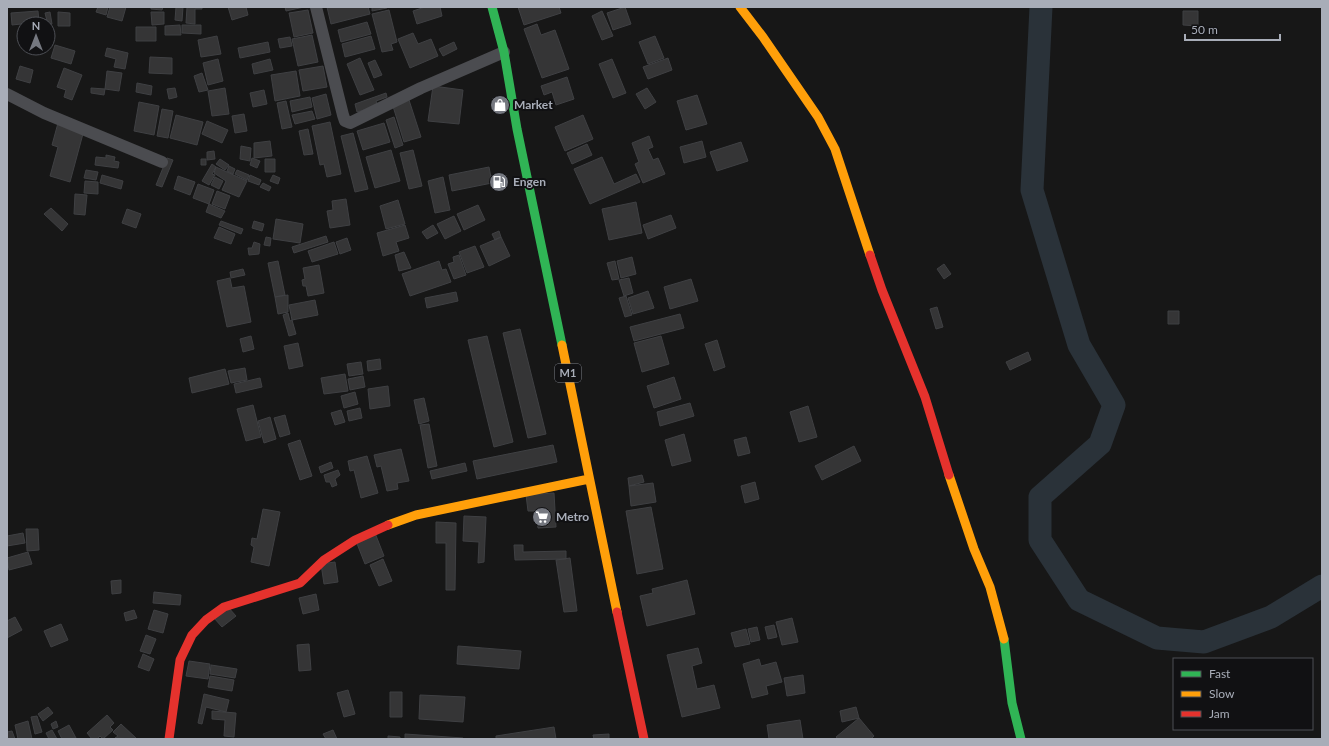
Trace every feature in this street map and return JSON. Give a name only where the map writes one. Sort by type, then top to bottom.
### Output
[{"type":"main road","name":"M1","points":[[492,7],[504,52],[517,129],[544,254],[588,479],[644,739]]},
{"type":"main road","points":[[740,7],[763,37],[818,117],[835,149],[882,290],[925,397],[951,483],[974,549],[990,587],[1004,636],[1012,703],[1021,739]]},
{"type":"main road","points":[[169,739],[180,660],[185,646],[198,628],[224,607],[300,583],[324,560],[356,540],[388,524],[416,515],[588,479]]},
{"type":"street","points":[[316,7],[343,116],[350,123],[421,88],[504,52]]},
{"type":"street","points":[[7,94],[44,113],[162,162]]},
{"type":"building","points":[[98,7],[108,7],[106,15],[96,12]]},
{"type":"building","points":[[110,7],[126,7],[122,21],[107,17]]},
{"type":"building","points":[[151,7],[163,7],[162,10],[151,9]]},
{"type":"building","points":[[176,7],[183,7],[182,21],[175,20]]},
{"type":"building","points":[[187,7],[202,7],[202,9],[195,9],[195,24],[186,23]]},
{"type":"building","points":[[228,7],[246,7],[248,15],[232,20]]},
{"type":"building","points":[[285,7],[304,7],[286,11]]},
{"type":"building","points":[[327,7],[368,7],[370,14],[331,24]]},
{"type":"building","points":[[372,7],[387,7],[387,8],[372,11]]},
{"type":"building","points":[[425,7],[440,7],[442,16],[417,24],[413,11]]},
{"type":"building","points":[[518,7],[559,7],[561,13],[524,25]]},
{"type":"building","points":[[625,7],[631,24],[613,30],[607,13]]},
{"type":"building","points":[[308,10],[313,33],[294,37],[289,13]]},
{"type":"building","points":[[389,10],[397,42],[391,44],[393,50],[382,52],[372,14]]},
{"type":"building","points":[[38,11],[38,16],[16,16],[16,25],[12,25],[11,13]]},
{"type":"building","points":[[602,11],[613,36],[602,40],[592,16]]},
{"type":"building","points":[[1183,11],[1198,11],[1198,26],[1183,25]]},
{"type":"building","points":[[50,12],[51,16],[46,16],[45,13]]},
{"type":"building","points":[[58,12],[70,13],[70,26],[58,26]]},
{"type":"building","points":[[151,12],[164,12],[164,24],[152,25]]},
{"type":"building","points":[[367,22],[371,34],[341,42],[338,30]]},
{"type":"building","points":[[537,24],[541,35],[555,30],[569,69],[542,78],[524,29]]},
{"type":"building","points":[[180,25],[181,35],[165,35],[165,26]]},
{"type":"building","points":[[182,25],[201,25],[201,34],[182,33]]},
{"type":"building","points":[[136,27],[156,27],[156,41],[136,41]]},
{"type":"building","points":[[413,33],[418,44],[431,39],[438,56],[410,68],[398,39]]},
{"type":"building","points":[[312,35],[318,62],[298,66],[292,39]]},
{"type":"building","points":[[217,36],[221,54],[201,57],[198,40]]},
{"type":"building","points":[[371,36],[375,49],[345,57],[342,44]]},
{"type":"building","points":[[655,36],[664,58],[648,64],[639,42]]},
{"type":"building","points":[[290,37],[292,46],[280,48],[278,39]]},
{"type":"building","points":[[268,42],[270,52],[240,58],[238,48]]},
{"type":"building","points":[[454,42],[457,49],[443,56],[439,49]]},
{"type":"building","points":[[56,45],[75,51],[71,64],[51,58],[52,56],[56,56]]},
{"type":"building","points":[[107,48],[128,53],[125,69],[114,67],[116,59],[105,56]]},
{"type":"building","points":[[150,57],[172,58],[172,74],[149,73]]},
{"type":"building","points":[[360,58],[374,90],[360,95],[347,64]]},
{"type":"building","points":[[668,58],[672,70],[648,79],[643,67]]},
{"type":"building","points":[[218,59],[223,81],[208,85],[203,63]]},
{"type":"building","points":[[270,59],[273,70],[254,74],[252,64]]},
{"type":"building","points":[[612,59],[626,93],[613,98],[599,64]]},
{"type":"building","points":[[375,60],[382,75],[374,78],[368,63]]},
{"type":"building","points":[[20,66],[33,70],[30,83],[16,79]]},
{"type":"building","points":[[323,66],[327,87],[303,91],[299,70]]},
{"type":"building","points":[[64,68],[82,75],[72,100],[64,97],[66,90],[57,87]]},
{"type":"building","points":[[107,71],[122,73],[119,91],[105,89]]},
{"type":"building","points":[[296,71],[300,96],[275,101],[271,75]]},
{"type":"building","points":[[202,73],[208,90],[199,92],[194,76]]},
{"type":"building","points":[[567,77],[574,99],[556,105],[552,92],[544,95],[541,86]]},
{"type":"building","points":[[137,83],[152,86],[151,95],[136,92]]},
{"type":"building","points":[[433,86],[463,90],[459,124],[428,121]]},
{"type":"building","points":[[91,88],[105,89],[104,95],[91,93]]},
{"type":"building","points":[[175,88],[177,97],[169,99],[167,89]]},
{"type":"building","points":[[225,88],[229,114],[212,116],[208,91]]},
{"type":"building","points":[[647,88],[656,102],[645,109],[636,94]]},
{"type":"building","points":[[264,90],[267,104],[253,107],[250,93]]},
{"type":"building","points":[[386,93],[387,97],[376,101],[378,106],[357,112],[355,104]]},
{"type":"building","points":[[326,94],[331,115],[317,119],[312,98]]},
{"type":"building","points":[[697,95],[707,124],[686,130],[677,101]]},
{"type":"building","points":[[310,97],[312,107],[292,112],[290,101]]},
{"type":"building","points":[[408,97],[421,137],[404,142],[392,103]]},
{"type":"building","points":[[286,101],[292,127],[282,129],[277,103]]},
{"type":"building","points":[[139,102],[159,106],[154,135],[134,131]]},
{"type":"building","points":[[162,109],[173,111],[168,138],[157,136]]},
{"type":"building","points":[[312,111],[315,119],[295,124],[292,115]]},
{"type":"building","points":[[244,114],[247,131],[235,133],[232,116]]},
{"type":"building","points":[[176,115],[203,122],[197,145],[170,138]]},
{"type":"building","points":[[583,115],[593,139],[565,151],[555,127]]},
{"type":"building","points":[[394,117],[403,145],[395,148],[386,120]]},
{"type":"building","points":[[207,121],[228,130],[222,143],[202,134]]},
{"type":"building","points":[[330,122],[341,174],[327,177],[324,164],[320,165],[312,126]]},
{"type":"building","points":[[58,123],[84,130],[70,182],[50,176],[58,147],[52,145]]},
{"type":"building","points":[[384,123],[390,142],[363,150],[357,131]]},
{"type":"building","points":[[308,129],[313,154],[304,155],[299,131]]},
{"type":"building","points":[[353,133],[368,189],[355,192],[341,136]]},
{"type":"building","points":[[649,136],[653,147],[648,149],[653,160],[658,158],[665,174],[643,183],[635,164],[639,162],[632,143]]},
{"type":"building","points":[[270,141],[272,156],[254,158],[254,143]]},
{"type":"building","points":[[702,141],[706,157],[684,163],[680,147]]},
{"type":"building","points":[[741,142],[748,161],[717,171],[710,152]]},
{"type":"building","points":[[587,144],[592,155],[572,164],[567,153]]},
{"type":"building","points":[[241,146],[251,148],[250,161],[240,159]]},
{"type":"building","points":[[391,150],[400,181],[375,188],[366,157]]},
{"type":"building","points":[[413,150],[422,186],[409,189],[400,153]]},
{"type":"building","points":[[214,151],[215,159],[207,160],[207,152]]},
{"type":"building","points":[[106,155],[115,157],[114,161],[119,162],[118,168],[95,165],[96,157],[106,158]]},
{"type":"building","points":[[602,157],[614,184],[636,174],[640,182],[590,204],[574,169]]},
{"type":"building","points":[[167,158],[173,160],[162,187],[156,185]]},
{"type":"building","points":[[252,158],[260,161],[257,168],[250,165]]},
{"type":"building","points":[[201,159],[206,159],[206,165],[201,165]]},
{"type":"building","points":[[220,159],[229,165],[225,170],[216,164]]},
{"type":"building","points":[[265,159],[275,159],[275,172],[265,172]]},
{"type":"building","points":[[212,164],[216,167],[212,174],[215,175],[209,185],[202,181]]},
{"type":"building","points":[[229,166],[235,169],[233,174],[227,171]]},
{"type":"building","points":[[216,167],[247,181],[239,197],[222,190],[226,181],[214,173]]},
{"type":"building","points":[[489,167],[492,183],[452,191],[449,175]]},
{"type":"building","points":[[86,170],[98,172],[96,180],[84,178]]},
{"type":"building","points":[[237,170],[249,175],[247,180],[235,174]]},
{"type":"building","points":[[102,175],[123,181],[121,189],[100,183]]},
{"type":"building","points":[[250,175],[261,180],[259,185],[248,181]]},
{"type":"building","points":[[273,175],[280,178],[278,184],[270,181]]},
{"type":"building","points":[[178,176],[195,182],[190,195],[174,189]]},
{"type":"building","points":[[215,177],[223,181],[219,189],[211,185]]},
{"type":"building","points":[[443,177],[450,210],[435,213],[428,181]]},
{"type":"building","points":[[85,181],[98,182],[98,194],[84,193]]},
{"type":"building","points":[[263,183],[271,187],[269,191],[260,187]]},
{"type":"building","points":[[198,184],[214,190],[209,204],[193,198]]},
{"type":"building","points":[[217,191],[230,196],[225,209],[212,204]]},
{"type":"building","points":[[75,194],[87,195],[85,215],[74,214]]},
{"type":"building","points":[[346,199],[350,225],[330,228],[327,211],[333,210],[332,201]]},
{"type":"building","points":[[398,200],[405,224],[386,229],[380,206]]},
{"type":"building","points":[[636,202],[642,233],[609,240],[602,209]]},
{"type":"building","points":[[209,204],[225,211],[221,218],[206,212]]},
{"type":"building","points":[[478,205],[485,220],[464,230],[457,214]]},
{"type":"building","points":[[51,208],[68,224],[62,231],[44,214]]},
{"type":"building","points":[[127,209],[141,214],[136,228],[122,223]]},
{"type":"building","points":[[671,215],[676,228],[648,239],[643,225]]},
{"type":"building","points":[[454,216],[461,231],[445,239],[437,224]]},
{"type":"building","points":[[276,219],[303,224],[300,243],[273,239]]},
{"type":"building","points":[[221,221],[243,229],[241,234],[219,225]]},
{"type":"building","points":[[254,221],[264,224],[262,231],[252,228]]},
{"type":"building","points":[[405,225],[409,238],[396,242],[399,251],[383,256],[377,233]]},
{"type":"building","points":[[433,225],[438,233],[427,239],[422,232]]},
{"type":"building","points":[[219,227],[235,234],[231,244],[214,238]]},
{"type":"building","points":[[499,231],[501,237],[495,240],[492,234]]},
{"type":"building","points":[[326,236],[328,242],[294,253],[292,247]]},
{"type":"building","points":[[266,237],[271,238],[270,246],[264,245]]},
{"type":"building","points":[[501,237],[510,256],[489,266],[480,246]]},
{"type":"building","points":[[347,238],[351,250],[340,254],[336,242]]},
{"type":"building","points":[[254,242],[260,244],[259,254],[249,255],[248,248],[252,248]]},
{"type":"building","points":[[334,242],[338,254],[312,262],[308,251]]},
{"type":"building","points":[[475,246],[484,267],[467,273],[459,252]]},
{"type":"building","points":[[404,252],[411,268],[399,271],[395,255]]},
{"type":"building","points":[[459,255],[466,275],[454,279],[448,264],[454,262],[453,257]]},
{"type":"building","points":[[632,257],[636,274],[621,278],[617,261]]},
{"type":"building","points":[[278,261],[285,295],[275,297],[268,263]]},
{"type":"building","points":[[439,261],[442,270],[446,269],[451,282],[410,296],[402,274]]},
{"type":"building","points":[[615,261],[619,279],[612,280],[607,263]]},
{"type":"building","points":[[944,264],[951,274],[944,279],[937,269]]},
{"type":"building","points":[[319,265],[324,293],[308,296],[306,286],[303,286],[302,280],[305,279],[303,268]]},
{"type":"building","points":[[243,269],[245,275],[231,278],[230,272]]},
{"type":"building","points":[[230,278],[232,288],[244,286],[251,322],[227,327],[217,281]]},
{"type":"building","points":[[629,278],[633,293],[624,296],[619,280]]},
{"type":"building","points":[[691,279],[698,301],[670,309],[664,287]]},
{"type":"building","points":[[648,291],[654,308],[633,314],[628,298]]},
{"type":"building","points":[[456,292],[458,301],[427,308],[425,298]]},
{"type":"building","points":[[288,295],[288,312],[278,314],[275,297]]},
{"type":"building","points":[[626,296],[632,315],[625,317],[619,298]]},
{"type":"building","points":[[315,300],[318,315],[292,320],[289,305]]},
{"type":"building","points":[[937,307],[943,327],[936,329],[930,309]]},
{"type":"building","points":[[1168,311],[1179,311],[1179,324],[1168,324]]},
{"type":"building","points":[[288,313],[290,321],[292,320],[296,334],[289,336],[283,315]]},
{"type":"building","points":[[680,314],[684,328],[634,341],[630,327]]},
{"type":"building","points":[[520,329],[546,434],[528,438],[503,333]]},
{"type":"building","points":[[251,336],[254,349],[243,352],[240,339]]},
{"type":"building","points":[[487,336],[513,442],[494,447],[468,340]]},
{"type":"building","points":[[661,336],[669,364],[642,372],[634,343]]},
{"type":"building","points":[[717,340],[725,367],[714,371],[705,344]]},
{"type":"building","points":[[298,343],[303,366],[289,369],[284,346]]},
{"type":"building","points":[[1028,352],[1031,360],[1010,370],[1006,362]]},
{"type":"building","points":[[380,359],[381,369],[368,371],[367,361]]},
{"type":"building","points":[[361,362],[363,374],[349,376],[347,364]]},
{"type":"building","points":[[245,368],[247,380],[231,383],[228,371]]},
{"type":"building","points":[[225,369],[229,384],[192,393],[189,378]]},
{"type":"building","points":[[345,374],[348,391],[324,394],[321,378]]},
{"type":"building","points":[[363,376],[365,387],[350,390],[348,379]]},
{"type":"building","points":[[674,377],[681,399],[654,408],[647,386]]},
{"type":"building","points":[[260,378],[262,387],[236,393],[234,384]]},
{"type":"building","points":[[388,386],[390,406],[370,409],[368,389]]},
{"type":"building","points":[[355,392],[358,404],[344,408],[341,396]]},
{"type":"building","points":[[424,398],[429,421],[419,424],[414,400]]},
{"type":"building","points":[[690,403],[694,416],[660,426],[657,412]]},
{"type":"building","points":[[253,405],[261,437],[246,441],[237,409]]},
{"type":"building","points":[[808,406],[817,437],[799,442],[790,412]]},
{"type":"building","points":[[360,408],[362,418],[349,421],[347,411]]},
{"type":"building","points":[[341,410],[345,422],[335,425],[331,413]]},
{"type":"building","points":[[285,415],[290,434],[280,437],[274,418]]},
{"type":"building","points":[[270,417],[276,439],[264,443],[258,421]]},
{"type":"building","points":[[429,424],[437,466],[428,468],[420,425]]},
{"type":"building","points":[[684,434],[691,461],[672,466],[665,440]]},
{"type":"building","points":[[746,437],[750,453],[738,456],[734,440]]},
{"type":"building","points":[[300,440],[312,476],[300,480],[288,444]]},
{"type":"building","points":[[553,445],[557,462],[477,479],[473,461]]},
{"type":"building","points":[[854,446],[861,461],[822,480],[815,466]]},
{"type":"building","points":[[401,449],[409,481],[397,483],[398,489],[387,491],[381,466],[377,467],[374,455]]},
{"type":"building","points":[[367,456],[378,493],[361,498],[354,470],[350,471],[348,461]]},
{"type":"building","points":[[331,462],[333,468],[321,473],[319,467]]},
{"type":"building","points":[[465,463],[467,471],[432,479],[430,471]]},
{"type":"building","points":[[338,470],[340,475],[335,479],[337,485],[332,487],[330,482],[326,482],[324,475]]},
{"type":"building","points":[[642,475],[644,482],[629,486],[628,478]]},
{"type":"building","points":[[755,482],[759,499],[745,503],[741,486]]},
{"type":"building","points":[[653,483],[656,502],[631,506],[629,486]]},
{"type":"building","points":[[554,493],[556,527],[538,528],[536,511],[528,511],[526,495]]},
{"type":"building","points":[[651,507],[663,569],[637,574],[626,511]]},
{"type":"building","points":[[263,509],[280,512],[269,566],[251,562],[254,547],[251,545],[252,538],[257,539]]},
{"type":"building","points":[[464,516],[486,517],[484,562],[478,563],[479,542],[463,541]]},
{"type":"building","points":[[436,522],[456,523],[455,590],[446,590],[446,543],[436,543]]},
{"type":"building","points":[[26,529],[38,529],[39,550],[27,551]]},
{"type":"building","points":[[23,533],[25,543],[7,546],[7,536]]},
{"type":"building","points":[[375,533],[384,556],[365,564],[356,541]]},
{"type":"building","points":[[514,545],[523,545],[523,552],[566,551],[566,559],[515,560]]},
{"type":"building","points":[[28,552],[32,564],[9,570],[7,558]]},
{"type":"building","points":[[570,558],[577,611],[564,612],[556,560]]},
{"type":"building","points":[[383,559],[392,581],[379,586],[370,565]]},
{"type":"building","points":[[335,562],[338,582],[324,584],[321,564]]},
{"type":"building","points":[[121,580],[121,593],[112,594],[111,581]]},
{"type":"building","points":[[687,580],[695,614],[647,626],[640,596],[653,593],[652,589]]},
{"type":"building","points":[[154,592],[181,595],[180,605],[153,603]]},
{"type":"building","points":[[316,594],[319,610],[303,614],[299,598]]},
{"type":"building","points":[[228,607],[236,616],[222,627],[214,618]]},
{"type":"building","points":[[134,610],[137,618],[126,621],[124,613]]},
{"type":"building","points":[[154,610],[168,614],[163,633],[148,629]]},
{"type":"building","points":[[15,617],[22,630],[7,638],[7,621]]},
{"type":"building","points":[[792,618],[798,642],[782,645],[776,622]]},
{"type":"building","points":[[61,624],[68,640],[51,647],[44,631]]},
{"type":"building","points":[[774,625],[777,637],[768,639],[765,627]]},
{"type":"building","points":[[757,627],[760,640],[751,642],[748,629]]},
{"type":"building","points":[[746,629],[750,644],[735,647],[731,633]]},
{"type":"building","points":[[146,635],[156,639],[150,654],[140,651]]},
{"type":"building","points":[[309,644],[311,670],[299,671],[297,645]]},
{"type":"building","points":[[458,646],[521,651],[519,669],[457,664]]},
{"type":"building","points":[[698,648],[702,663],[692,666],[697,689],[714,685],[720,708],[682,717],[667,655]]},
{"type":"building","points":[[143,654],[154,659],[149,671],[138,667]]},
{"type":"building","points":[[759,659],[761,666],[776,662],[782,682],[766,686],[768,694],[752,698],[743,664]]},
{"type":"building","points":[[189,661],[210,664],[208,679],[186,676]]},
{"type":"building","points":[[211,665],[237,669],[235,678],[210,674]]},
{"type":"building","points":[[803,675],[805,693],[787,696],[784,678]]},
{"type":"building","points":[[210,676],[234,680],[232,691],[208,687]]},
{"type":"building","points":[[348,690],[355,714],[344,717],[337,693]]},
{"type":"building","points":[[390,692],[402,692],[402,717],[390,717]]},
{"type":"building","points":[[204,694],[229,700],[226,712],[206,707],[202,724],[198,723]]},
{"type":"building","points":[[420,695],[465,697],[463,722],[419,719]]},
{"type":"building","points":[[48,707],[53,713],[43,721],[38,714]]},
{"type":"building","points":[[856,707],[859,718],[842,722],[840,711]]},
{"type":"building","points":[[212,711],[236,713],[234,737],[224,736],[225,720],[212,719]]},
{"type":"building","points":[[107,715],[114,723],[110,727],[113,730],[103,739],[100,736],[97,739],[92,739],[87,733]]},
{"type":"building","points":[[37,716],[42,732],[35,734],[31,717]]},
{"type":"building","points":[[859,718],[874,736],[871,739],[838,739],[836,737]]},
{"type":"building","points":[[800,720],[803,739],[769,739],[767,725]]},
{"type":"building","points":[[28,721],[32,739],[18,739],[15,725]]},
{"type":"building","points":[[56,721],[58,727],[53,729],[51,724]]},
{"type":"building","points":[[121,724],[137,739],[115,738],[118,736],[113,732]]},
{"type":"building","points":[[69,725],[76,738],[62,739],[58,731]]},
{"type":"building","points":[[554,727],[556,739],[496,739],[496,736]]},
{"type":"building","points":[[52,730],[57,739],[49,739],[46,733]]},
{"type":"building","points":[[333,730],[337,739],[326,739],[323,734]]},
{"type":"building","points":[[12,731],[15,739],[7,739],[7,732]]},
{"type":"building","points":[[405,734],[463,738],[405,739]]},
{"type":"building","points":[[609,734],[609,739],[594,739],[593,735]]},
{"type":"building","points":[[388,736],[400,737],[400,739],[388,739]]},
{"type":"waterway","points":[[1041,7],[1032,190],[1079,345],[1114,405],[1100,444],[1040,497],[1040,540],[1079,600],[1157,638],[1204,642],[1271,617],[1322,586]]},
{"type":"traffic: fast","points":[[492,7],[504,52],[517,129],[562,345]]},
{"type":"traffic: fast","points":[[1004,639],[1012,703],[1021,739]]},
{"type":"traffic: slow","points":[[740,7],[763,37],[818,117],[835,149],[870,255]]},
{"type":"traffic: slow","points":[[562,345],[617,612]]},
{"type":"traffic: slow","points":[[949,475],[974,549],[990,587],[1004,639]]},
{"type":"traffic: slow","points":[[388,525],[416,515],[589,479]]},
{"type":"traffic: jam","points":[[870,255],[882,290],[925,397],[949,475]]},
{"type":"traffic: jam","points":[[169,739],[180,660],[192,635],[206,620],[224,607],[300,583],[324,560],[355,540],[388,525]]},
{"type":"traffic: jam","points":[[617,612],[644,739]]},
{"type":"place","name":"Market","points":[[500,105]]},
{"type":"place","name":"Engen","points":[[499,182]]},
{"type":"place","name":"Metro","points":[[542,517]]}]
